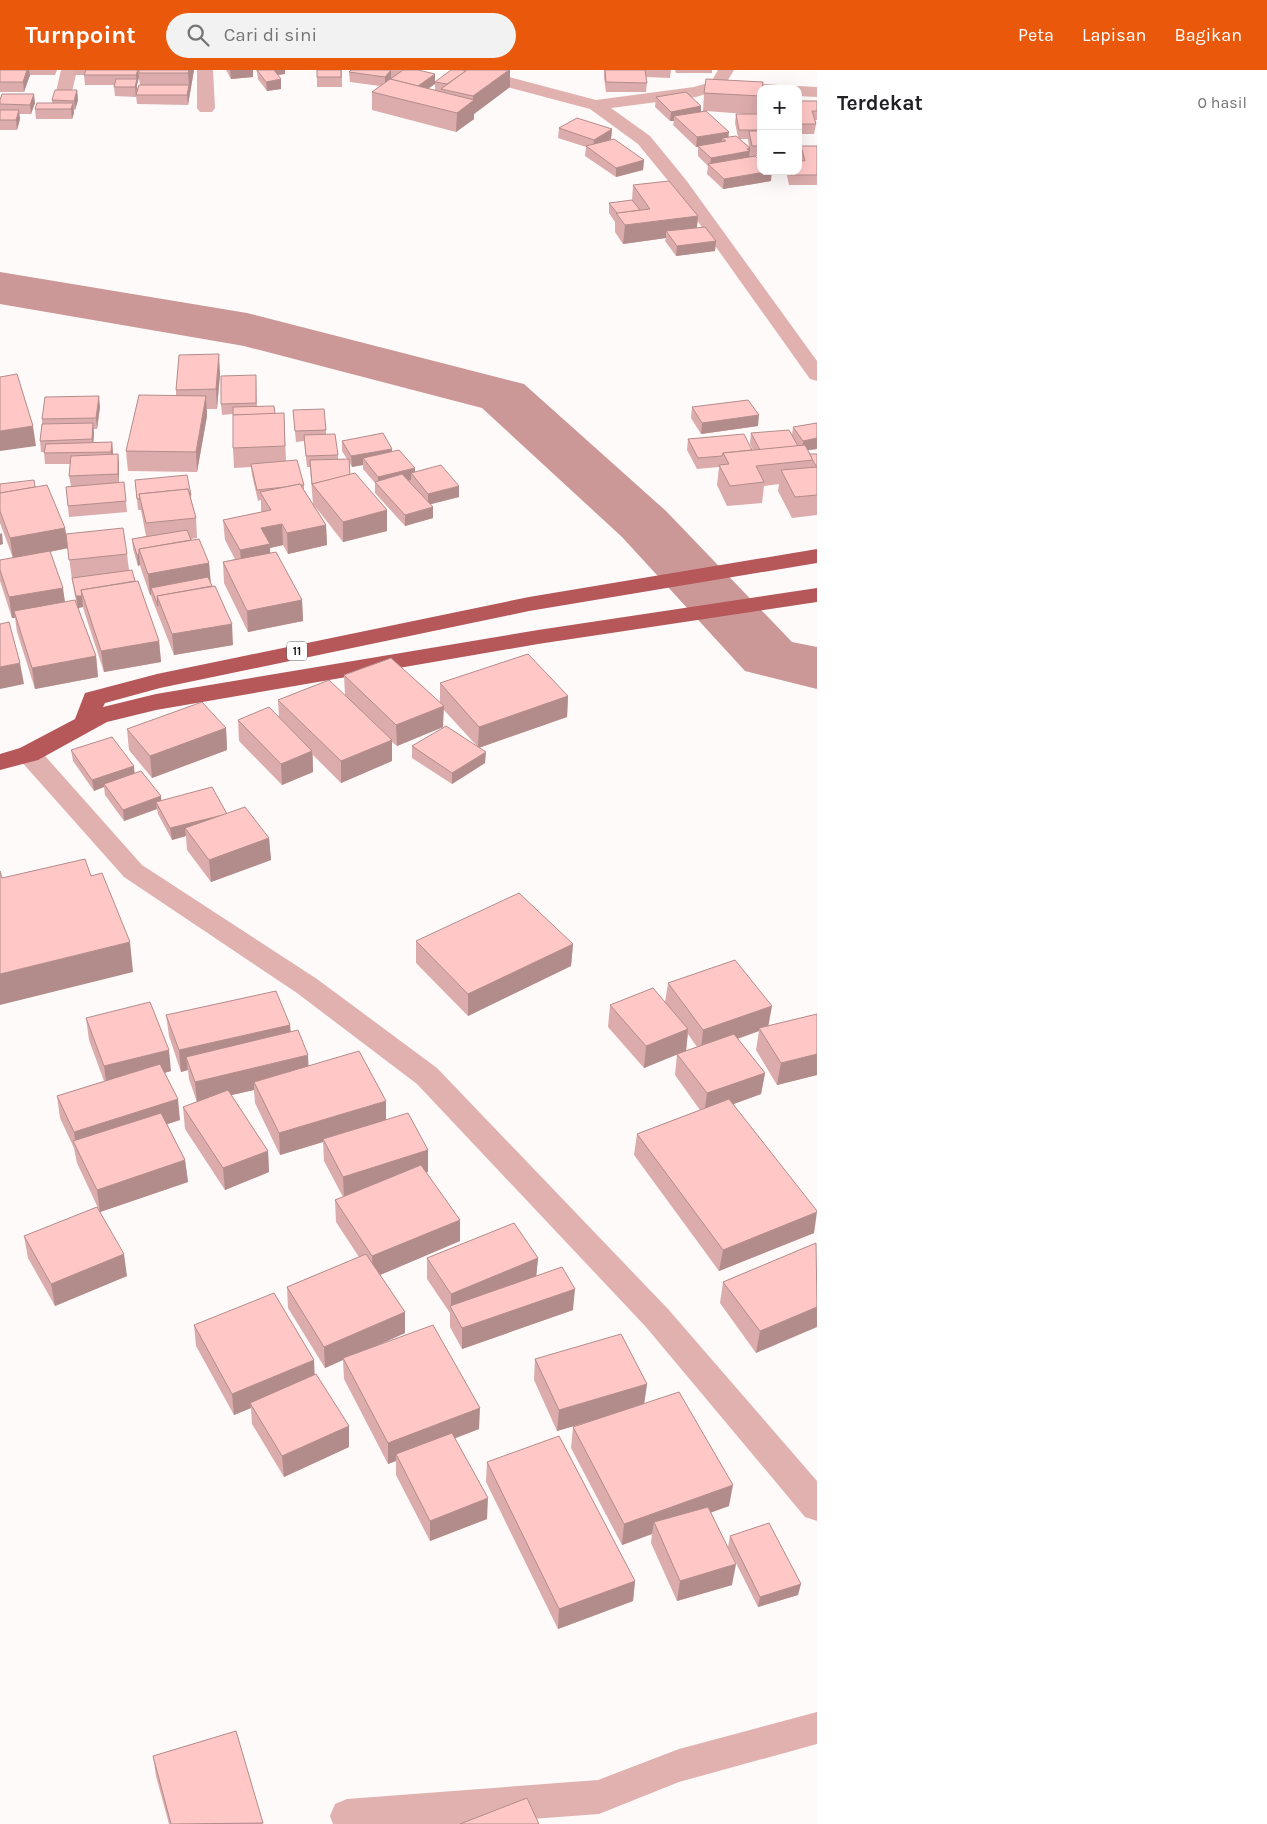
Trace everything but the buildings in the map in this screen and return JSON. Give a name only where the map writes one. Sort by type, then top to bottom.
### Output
[{"type":"highway","name":"11","points":[[85,725],[94,698],[166,679],[529,604],[817,556]]},
{"type":"highway","name":"11","points":[[0,762],[29,754],[99,716],[156,702],[538,636],[817,594]]},
{"type":"street","points":[[63,96],[69,70]]},
{"type":"street","points":[[205,70],[206,108]]},
{"type":"street","points":[[464,70],[596,105],[644,140],[680,184],[817,375]]},
{"type":"street","points":[[717,85],[726,70]]},
{"type":"street","points":[[596,105],[696,92],[717,85],[757,88]]},
{"type":"street","points":[[802,91],[817,92]]},
{"type":"street","points":[[29,754],[133,871],[307,986],[426,1076],[657,1318],[817,1506]]},
{"type":"lane","points":[[347,1816],[599,1797],[636,1780],[720,1752],[817,1728]]},
{"type":"waterway","points":[[0,288],[247,330],[503,396],[644,524],[769,657],[817,668]]}]
